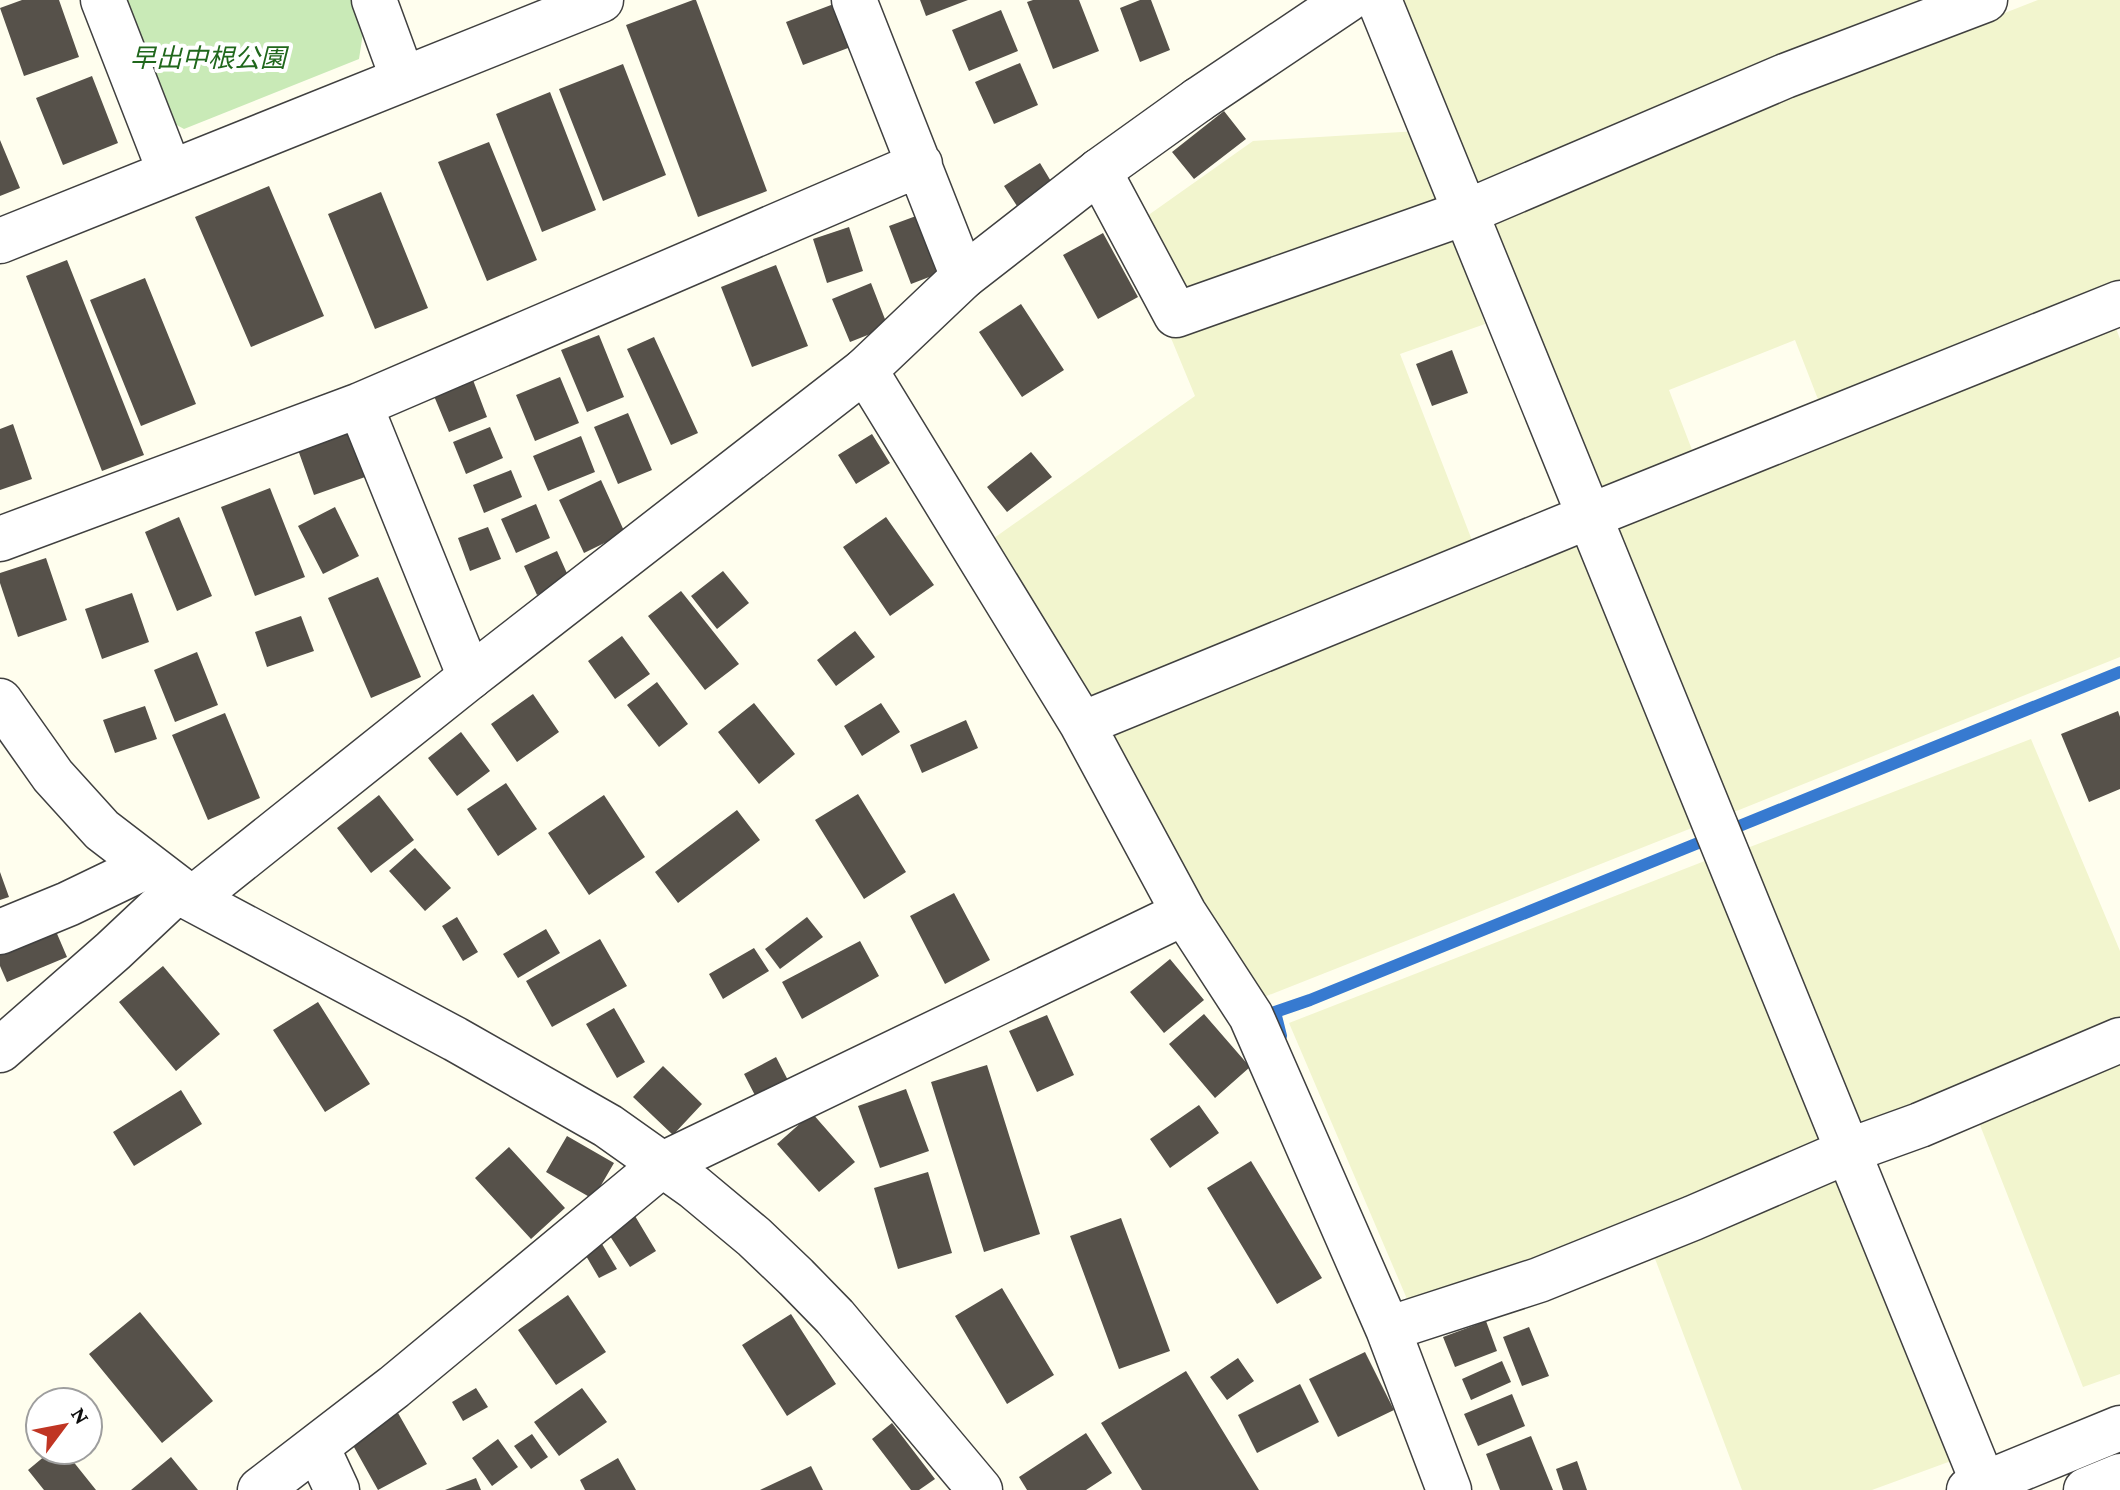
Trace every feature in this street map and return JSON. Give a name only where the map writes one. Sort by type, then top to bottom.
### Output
[{"type":"street","points":[[103,0],[170,172]]},
{"type":"street","points":[[374,0],[403,79]]},
{"type":"street","points":[[0,241],[601,0]]},
{"type":"street","points":[[854,0],[963,277]]},
{"type":"street","points":[[0,1050],[113,951],[173,885],[470,677],[865,370],[963,277],[1099,171],[1347,0]]},
{"type":"street","points":[[1379,0],[1848,1151],[1977,1487],[2120,1428]]},
{"type":"street","points":[[1099,171],[1176,315],[1464,213],[1785,76],[1985,0]]},
{"type":"street","points":[[0,539],[360,405],[920,164]]},
{"type":"street","points":[[1082,724],[2120,303]]},
{"type":"street","points":[[865,370],[1082,724],[1184,913],[1251,1016],[1388,1329],[1449,1490]]},
{"type":"street","points":[[360,405],[470,677]]},
{"type":"street","points":[[0,701],[17,728],[102,830],[173,885],[608,1126],[663,1164],[744,1229],[835,1317],[980,1490]]},
{"type":"street","points":[[0,932],[68,904],[173,885]]},
{"type":"street","points":[[260,1490],[394,1387],[663,1164],[1184,913]]},
{"type":"street","points":[[1388,1329],[1539,1280],[2120,1040]]},
{"type":"street","points":[[317,1447],[337,1490]]},
{"type":"street","points":[[2086,1490],[2120,1476]]},
{"type":"green space","name":"早出中根公園","points":[[125,0],[351,0],[363,33],[359,59],[184,129],[173,123]]},
{"type":"green space","points":[[1389,0],[1960,0],[1472,201]]},
{"type":"green space","points":[[2038,0],[2120,0],[2120,286],[1821,407],[1795,340],[1669,390],[1694,455],[1591,497],[1482,218]]},
{"type":"green space","points":[[1418,131],[1449,207],[1179,303],[1140,221],[1253,141]]},
{"type":"green space","points":[[1454,233],[1485,324],[1400,354],[1475,548],[1093,705],[987,543],[1195,396],[1171,338]]},
{"type":"green space","points":[[2114,323],[2120,339],[2120,657],[1729,814],[1608,525]]},
{"type":"green space","points":[[1586,538],[1702,824],[1259,999],[1103,733]]},
{"type":"green space","points":[[2031,739],[2120,951],[2120,1020],[1855,1130],[1742,850]]},
{"type":"green space","points":[[1715,857],[1833,1144],[1410,1306],[1289,1023]]},
{"type":"green space","points":[[2120,1062],[2120,1374],[2083,1387],[1978,1120]]},
{"type":"green space","points":[[1845,1169],[1962,1457],[1872,1490],[1742,1490],[1651,1248]]},
{"type":"building","points":[[22,0],[59,0],[79,57],[24,76],[0,8]]},
{"type":"building","points":[[696,0],[767,191],[698,217],[626,25]]},
{"type":"building","points":[[920,0],[968,0],[926,16]]},
{"type":"building","points":[[1079,0],[1099,51],[1053,69],[1027,2]]},
{"type":"building","points":[[1140,0],[1151,0],[1170,50],[1140,62],[1120,8]]},
{"type":"building","points":[[839,2],[856,45],[803,65],[786,22]]},
{"type":"building","points":[[1001,10],[1018,51],[969,71],[952,30]]},
{"type":"building","points":[[1020,63],[1038,105],[994,124],[975,82]]},
{"type":"building","points":[[623,64],[666,175],[603,201],[559,89]]},
{"type":"building","points":[[92,76],[118,143],[63,165],[36,98]]},
{"type":"building","points":[[550,92],[596,210],[542,232],[496,114]]},
{"type":"building","points":[[1224,111],[1246,139],[1194,179],[1172,152]]},
{"type":"building","points":[[0,140],[20,188],[0,196]]},
{"type":"building","points":[[489,142],[537,260],[487,281],[438,162]]},
{"type":"building","points":[[1040,163],[1052,183],[1017,206],[1004,186]]},
{"type":"building","points":[[269,186],[324,316],[251,347],[195,217]]},
{"type":"building","points":[[381,192],[428,308],[375,329],[328,214]]},
{"type":"building","points":[[916,216],[937,274],[911,284],[889,226]]},
{"type":"building","points":[[849,227],[863,271],[827,283],[813,239]]},
{"type":"building","points":[[1103,233],[1138,297],[1098,319],[1063,255]]},
{"type":"building","points":[[67,260],[144,455],[102,471],[26,276]]},
{"type":"building","points":[[776,265],[808,346],[752,367],[721,287]]},
{"type":"building","points":[[145,278],[196,404],[141,426],[90,300]]},
{"type":"building","points":[[871,283],[888,327],[850,342],[832,299]]},
{"type":"building","points":[[1021,304],[1064,370],[1022,397],[979,332]]},
{"type":"building","points":[[599,335],[624,397],[587,412],[561,350]]},
{"type":"building","points":[[654,337],[698,433],[671,445],[627,349]]},
{"type":"building","points":[[1452,350],[1468,393],[1432,406],[1416,364]]},
{"type":"building","points":[[560,377],[579,423],[535,441],[516,395]]},
{"type":"building","points":[[473,380],[487,417],[449,432],[434,396]]},
{"type":"building","points":[[628,413],[652,470],[618,484],[594,427]]},
{"type":"building","points":[[13,424],[32,479],[0,490],[0,429]]},
{"type":"building","points":[[490,427],[503,458],[466,474],[453,442]]},
{"type":"building","points":[[351,428],[368,476],[314,495],[297,447]]},
{"type":"building","points":[[872,434],[890,463],[856,484],[838,455]]},
{"type":"building","points":[[581,436],[595,472],[548,491],[533,456]]},
{"type":"building","points":[[1031,452],[1052,477],[1007,512],[987,487]]},
{"type":"building","points":[[511,470],[522,497],[484,513],[473,485]]},
{"type":"building","points":[[601,480],[625,533],[584,553],[559,500]]},
{"type":"building","points":[[270,488],[305,577],[255,596],[221,507]]},
{"type":"building","points":[[536,504],[550,538],[516,553],[501,519]]},
{"type":"building","points":[[335,507],[359,556],[323,574],[298,526]]},
{"type":"building","points":[[179,517],[212,596],[177,611],[145,532]]},
{"type":"building","points":[[886,517],[934,585],[890,616],[843,547]]},
{"type":"building","points":[[488,527],[501,559],[470,571],[458,538]]},
{"type":"building","points":[[557,551],[570,580],[537,595],[524,566]]},
{"type":"building","points":[[46,558],[67,620],[18,637],[0,583],[0,573]]},
{"type":"building","points":[[723,571],[749,603],[717,629],[691,596]]},
{"type":"building","points":[[378,577],[421,677],[371,698],[328,598]]},
{"type":"building","points":[[681,591],[739,664],[705,690],[648,616]]},
{"type":"building","points":[[132,593],[149,642],[102,659],[85,609]]},
{"type":"building","points":[[301,616],[314,651],[267,667],[255,632]]},
{"type":"building","points":[[855,631],[875,657],[836,686],[817,660]]},
{"type":"building","points":[[622,636],[650,674],[615,699],[588,661]]},
{"type":"building","points":[[197,652],[218,705],[175,722],[154,670]]},
{"type":"building","points":[[657,682],[688,724],[659,747],[627,705]]},
{"type":"building","points":[[533,694],[559,732],[517,762],[491,724]]},
{"type":"building","points":[[754,703],[795,754],[759,784],[718,732]]},
{"type":"building","points":[[881,703],[900,732],[862,756],[844,726]]},
{"type":"building","points":[[145,706],[157,739],[115,753],[103,720]]},
{"type":"building","points":[[2118,711],[2120,789],[2089,802],[2061,734]]},
{"type":"building","points":[[225,713],[260,798],[208,820],[172,735]]},
{"type":"building","points":[[966,720],[978,748],[922,773],[910,745]]},
{"type":"building","points":[[461,732],[490,771],[457,796],[428,758]]},
{"type":"building","points":[[506,783],[537,829],[498,856],[467,809]]},
{"type":"building","points":[[858,794],[906,872],[864,899],[815,820]]},
{"type":"building","points":[[379,795],[414,840],[371,873],[337,828]]},
{"type":"building","points":[[604,795],[645,857],[589,895],[548,833]]},
{"type":"building","points":[[737,810],[760,840],[678,903],[655,872]]},
{"type":"building","points":[[415,848],[451,888],[425,911],[389,871]]},
{"type":"building","points":[[0,872],[9,897],[0,900]]},
{"type":"building","points":[[954,893],[990,960],[945,984],[910,916]]},
{"type":"building","points":[[457,917],[478,952],[463,961],[442,926]]},
{"type":"building","points":[[807,917],[823,937],[780,969],[765,949]]},
{"type":"building","points":[[52,922],[67,957],[7,982],[0,966],[0,943]]},
{"type":"building","points":[[546,929],[560,953],[518,978],[503,954]]},
{"type":"building","points":[[600,939],[627,986],[552,1027],[526,981]]},
{"type":"building","points":[[860,941],[879,976],[802,1019],[782,982]]},
{"type":"building","points":[[754,948],[769,971],[723,999],[709,974]]},
{"type":"building","points":[[1170,959],[1204,1000],[1164,1033],[1130,992]]},
{"type":"building","points":[[163,966],[220,1034],[176,1071],[119,1002]]},
{"type":"building","points":[[318,1002],[370,1084],[325,1112],[273,1030]]},
{"type":"building","points":[[614,1008],[645,1062],[617,1078],[586,1024]]},
{"type":"building","points":[[1204,1014],[1250,1067],[1215,1098],[1169,1044]]},
{"type":"building","points":[[1047,1015],[1074,1075],[1037,1092],[1009,1031]]},
{"type":"building","points":[[776,1057],[792,1088],[760,1105],[744,1074]]},
{"type":"building","points":[[987,1065],[1040,1234],[984,1252],[931,1082]]},
{"type":"building","points":[[663,1066],[702,1104],[673,1135],[633,1097]]},
{"type":"building","points":[[906,1089],[929,1151],[880,1168],[858,1106]]},
{"type":"building","points":[[181,1090],[202,1124],[134,1166],[113,1132]]},
{"type":"building","points":[[1199,1105],[1219,1133],[1170,1168],[1150,1139]]},
{"type":"building","points":[[812,1113],[855,1162],[819,1192],[777,1144]]},
{"type":"building","points":[[567,1136],[614,1163],[593,1199],[546,1172]]},
{"type":"building","points":[[509,1147],[565,1208],[531,1239],[475,1178]]},
{"type":"building","points":[[1251,1161],[1322,1278],[1277,1304],[1207,1188]]},
{"type":"building","points":[[928,1172],[952,1253],[898,1269],[874,1188]]},
{"type":"building","points":[[635,1216],[656,1251],[630,1267],[608,1233]]},
{"type":"building","points":[[1121,1218],[1170,1351],[1119,1369],[1070,1236]]},
{"type":"building","points":[[599,1239],[617,1269],[599,1278],[582,1249]]},
{"type":"building","points":[[1002,1288],[1054,1375],[1007,1404],[955,1316]]},
{"type":"building","points":[[568,1295],[606,1352],[556,1385],[518,1330]]},
{"type":"building","points":[[140,1312],[213,1401],[162,1443],[89,1354]]},
{"type":"building","points":[[791,1314],[836,1384],[787,1416],[742,1345]]},
{"type":"building","points":[[1486,1321],[1497,1351],[1455,1367],[1443,1337]]},
{"type":"building","points":[[1529,1327],[1549,1376],[1522,1386],[1503,1337]]},
{"type":"building","points":[[1365,1352],[1394,1410],[1338,1437],[1309,1379]]},
{"type":"building","points":[[1238,1358],[1254,1381],[1227,1400],[1210,1377]]},
{"type":"building","points":[[1502,1361],[1511,1382],[1471,1400],[1462,1379]]},
{"type":"building","points":[[1186,1371],[1259,1490],[1142,1490],[1101,1423]]},
{"type":"building","points":[[1300,1384],[1319,1422],[1257,1453],[1238,1415]]},
{"type":"building","points":[[476,1388],[488,1407],[463,1421],[452,1402]]},
{"type":"building","points":[[582,1388],[607,1422],[559,1456],[534,1422]]},
{"type":"building","points":[[1512,1394],[1525,1426],[1478,1446],[1464,1414]]},
{"type":"building","points":[[398,1413],[427,1464],[378,1490],[350,1440]]},
{"type":"building","points":[[892,1423],[935,1479],[919,1490],[911,1490],[872,1439]]},
{"type":"building","points":[[1086,1433],[1112,1473],[1086,1490],[1027,1490],[1019,1477]]},
{"type":"building","points":[[532,1434],[548,1457],[531,1469],[514,1446]]},
{"type":"building","points":[[1531,1436],[1553,1490],[1500,1490],[1486,1454]]},
{"type":"building","points":[[498,1439],[518,1467],[492,1486],[472,1458]]},
{"type":"building","points":[[171,1457],[198,1490],[131,1490]]},
{"type":"building","points":[[618,1458],[636,1490],[585,1490],[580,1480]]},
{"type":"building","points":[[1577,1461],[1587,1490],[1563,1490],[1556,1469]]},
{"type":"building","points":[[33,1466],[77,1466],[96,1490],[44,1490],[28,1470]]},
{"type":"building","points":[[811,1466],[823,1490],[760,1490]]},
{"type":"building","points":[[476,1478],[481,1490],[445,1490]]},
{"type":"waterway","points":[[1727,831],[2120,672]]},
{"type":"waterway","points":[[1281,1036],[1275,1012],[1713,837]]}]
